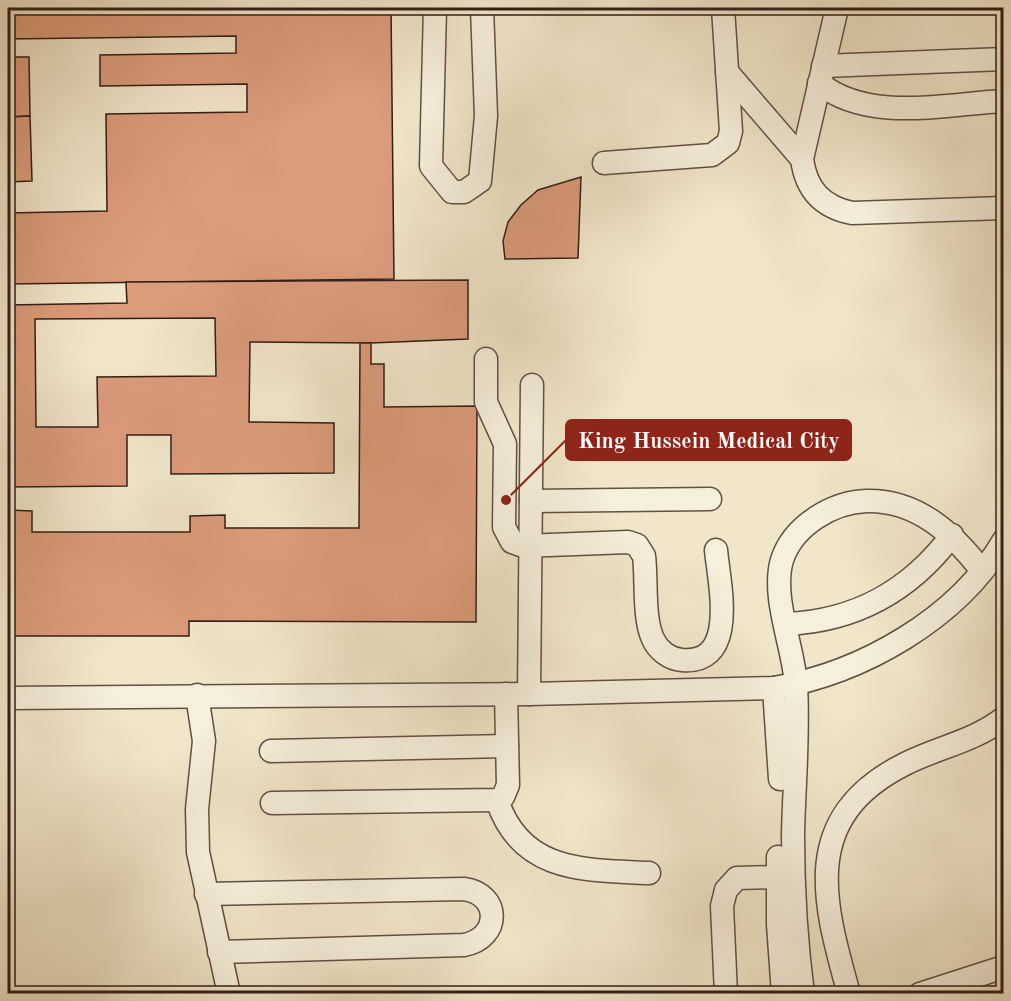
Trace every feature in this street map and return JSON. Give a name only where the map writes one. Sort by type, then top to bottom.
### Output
[{"type":"street","points":[[435,8],[431,166],[452,192],[464,192],[480,181],[486,116],[482,8]]},
{"type":"street","points":[[604,163],[718,153],[728,144],[731,131],[723,8]]},
{"type":"street","points":[[837,8],[802,159],[808,183],[814,193],[822,201],[841,211],[852,213],[1004,208]]},
{"type":"street","points":[[821,74],[1004,59]]},
{"type":"street","points":[[727,72],[802,159]]},
{"type":"street","points":[[821,74],[851,102],[883,108],[1004,101]]},
{"type":"street","points":[[486,359],[486,402],[505,444],[505,533],[512,542],[529,546],[624,542],[637,545],[644,556],[652,638],[663,652],[680,660],[698,658],[706,653],[713,647],[722,631],[716,550]]},
{"type":"street","points":[[529,694],[532,386]]},
{"type":"street","points":[[531,501],[710,499]]},
{"type":"street","points":[[783,993],[778,877],[780,754],[785,686],[786,624],[779,577],[790,543],[802,530],[829,511],[861,501],[894,503],[924,515],[952,535],[982,571]]},
{"type":"street","points":[[786,624],[829,620],[870,606],[890,595],[924,568],[952,535]]},
{"type":"street","points":[[8,698],[529,694],[785,686],[842,669],[892,645],[939,612],[982,571],[1004,540]]},
{"type":"street","points":[[785,686],[793,878],[803,993]]},
{"type":"street","points":[[272,803],[497,800],[503,797],[508,785],[506,694]]},
{"type":"street","points":[[197,695],[204,741],[197,831],[206,894],[229,993]]},
{"type":"street","points":[[849,993],[831,929],[825,889],[828,854],[841,821],[863,793],[890,772],[919,757],[967,741],[1004,718]]},
{"type":"street","points":[[271,751],[507,746]]},
{"type":"street","points":[[497,800],[512,831],[537,854],[579,869],[649,873]]},
{"type":"street","points":[[726,993],[722,906],[726,890],[737,878],[778,877]]},
{"type":"street","points":[[206,894],[464,889],[481,894],[491,908],[492,917],[487,933],[481,939],[464,945],[219,952]]},
{"type":"street","points":[[920,993],[1004,967]]},
{"type":"building","points":[[8,8],[391,8],[394,279],[8,284],[8,213],[107,211],[106,114],[247,112],[247,84],[100,86],[100,55],[236,53],[236,36],[8,39]]},
{"type":"building","points":[[8,57],[29,57],[30,116],[8,117]]},
{"type":"building","points":[[30,116],[32,181],[8,182],[8,117]]},
{"type":"building","points":[[581,177],[578,258],[505,259],[503,241],[508,222],[521,205],[538,190]]},
{"type":"building","points":[[468,280],[468,339],[371,343],[250,342],[249,422],[334,423],[334,473],[171,474],[171,435],[127,435],[127,486],[8,487],[8,305],[127,303],[126,282]],"holes":[[[215,318],[216,376],[97,377],[98,427],[36,427],[35,319]]]},
{"type":"building","points":[[360,343],[371,343],[371,364],[384,364],[384,407],[477,406],[476,622],[189,621],[189,636],[8,636],[8,510],[32,511],[32,532],[190,532],[190,516],[225,515],[225,528],[359,528]]},
{"type":"place","name":"King Hussein Medical City","points":[[506,500]]}]
